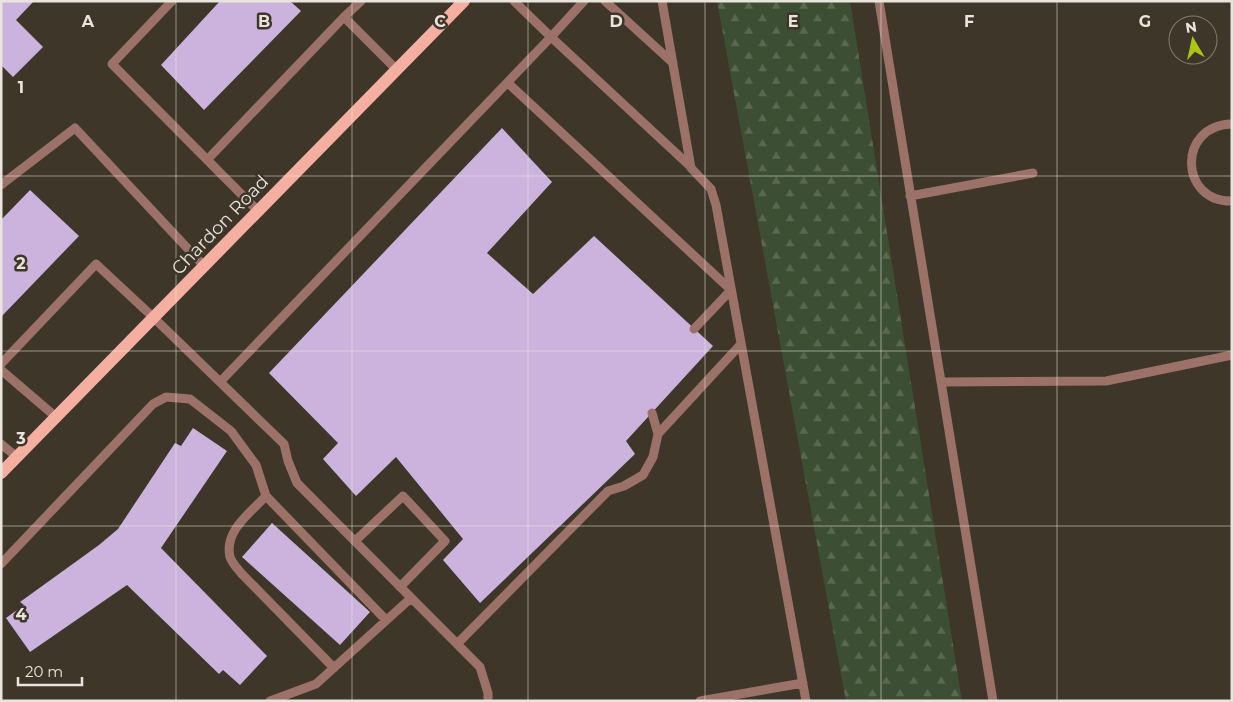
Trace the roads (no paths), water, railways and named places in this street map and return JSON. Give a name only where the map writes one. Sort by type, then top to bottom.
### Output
[{"type":"main road","name":"Chardon Road","points":[[1,473],[464,1]]},
{"type":"lane","points":[[172,1],[112,64],[258,211]]},
{"type":"lane","points":[[207,160],[361,1]]},
{"type":"lane","points":[[514,1],[711,189],[716,205],[806,701]]},
{"type":"lane","points":[[220,382],[508,83],[584,1]]},
{"type":"lane","points":[[605,1],[673,63]]},
{"type":"lane","points":[[662,1],[691,168]]},
{"type":"lane","points":[[879,1],[993,701]]},
{"type":"lane","points":[[344,17],[397,70]]},
{"type":"lane","points":[[508,83],[731,290]]},
{"type":"lane","points":[[1232,124],[1223,124],[1211,128],[1201,136],[1194,146],[1191,158],[1191,170],[1196,182],[1205,192],[1216,199],[1232,201]]},
{"type":"lane","points":[[1,185],[75,128],[204,266]]},
{"type":"lane","points":[[910,196],[1033,173]]},
{"type":"lane","points":[[1,364],[96,264],[284,444],[288,461],[297,483],[480,667],[488,693],[488,701]]},
{"type":"lane","points":[[694,329],[731,290]]},
{"type":"lane","points":[[658,434],[741,344]]},
{"type":"lane","points":[[941,382],[1106,382],[1232,355]]},
{"type":"lane","points":[[1,370],[56,417]]},
{"type":"lane","points":[[1,564],[153,404],[166,397],[190,399],[231,431],[256,464],[266,496],[386,620]]},
{"type":"lane","points":[[457,644],[608,491],[624,486],[643,475],[653,457],[658,434],[652,413]]},
{"type":"lane","points":[[1,444],[17,457]]},
{"type":"lane","points":[[266,496],[236,527],[229,543],[231,559],[241,573],[334,668]]},
{"type":"lane","points":[[355,541],[403,496],[445,541],[400,587]]},
{"type":"lane","points":[[270,701],[316,684],[411,598]]},
{"type":"lane","points":[[700,701],[803,683]]}]
